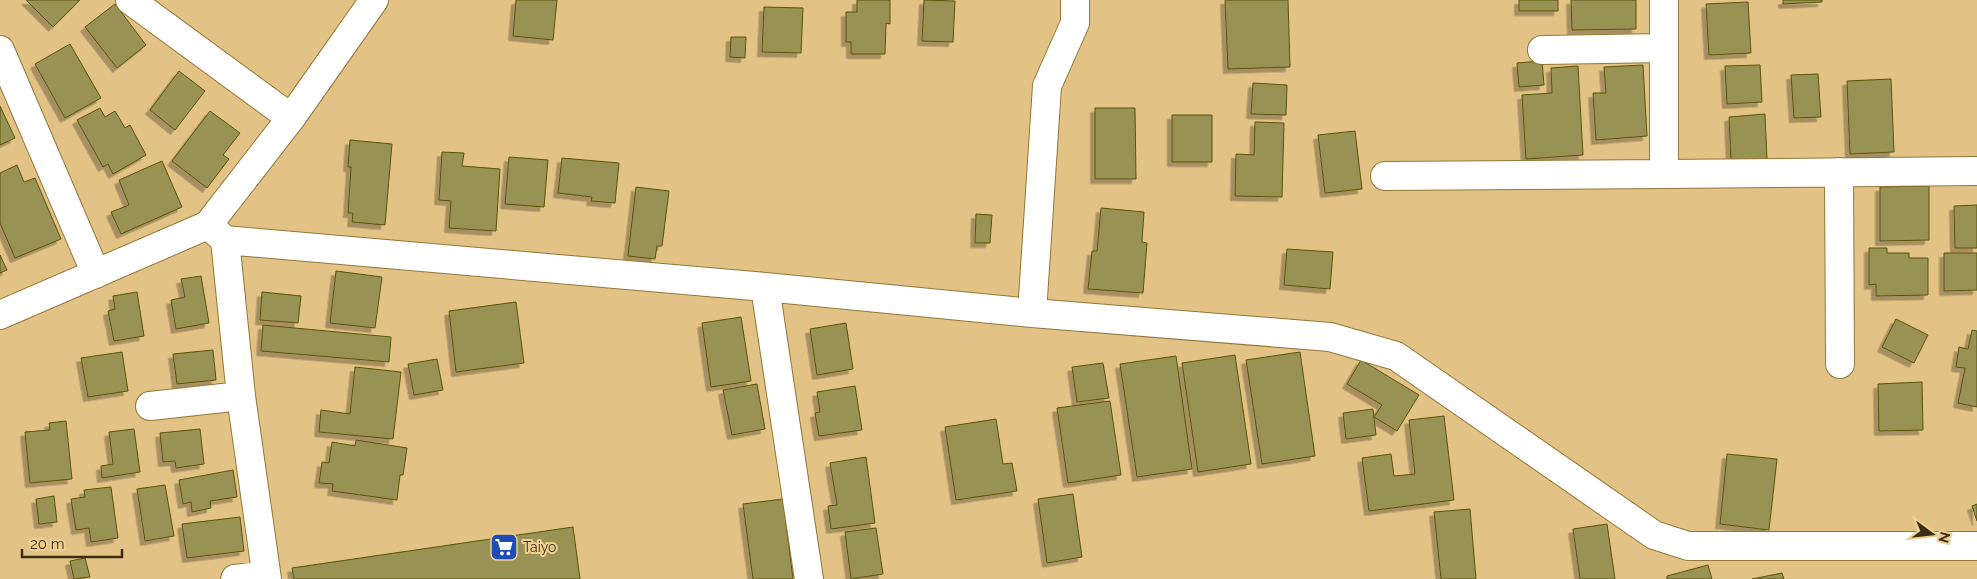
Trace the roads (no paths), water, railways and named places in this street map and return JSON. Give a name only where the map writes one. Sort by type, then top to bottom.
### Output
[{"type":"street","points":[[130,0],[291,118]]},
{"type":"street","points":[[236,579],[266,577],[242,396],[217,233],[291,118],[374,0]]},
{"type":"street","points":[[1032,314],[1047,86],[1075,23],[1075,0]]},
{"type":"street","points":[[1664,0],[1664,174]]},
{"type":"street","points":[[1542,50],[1664,48]]},
{"type":"street","points":[[0,50],[96,274]]},
{"type":"street","points":[[1385,176],[1977,171]]},
{"type":"street","points":[[1838,172],[1840,364]]},
{"type":"street","points":[[0,315],[96,274],[217,233],[1032,314],[1330,337],[1396,356],[1654,535],[1688,546],[1977,546]]},
{"type":"street","points":[[765,287],[809,579]]},
{"type":"street","points":[[150,406],[242,396]]},
{"type":"place","name":"Taiyo","points":[[504,547]]}]
